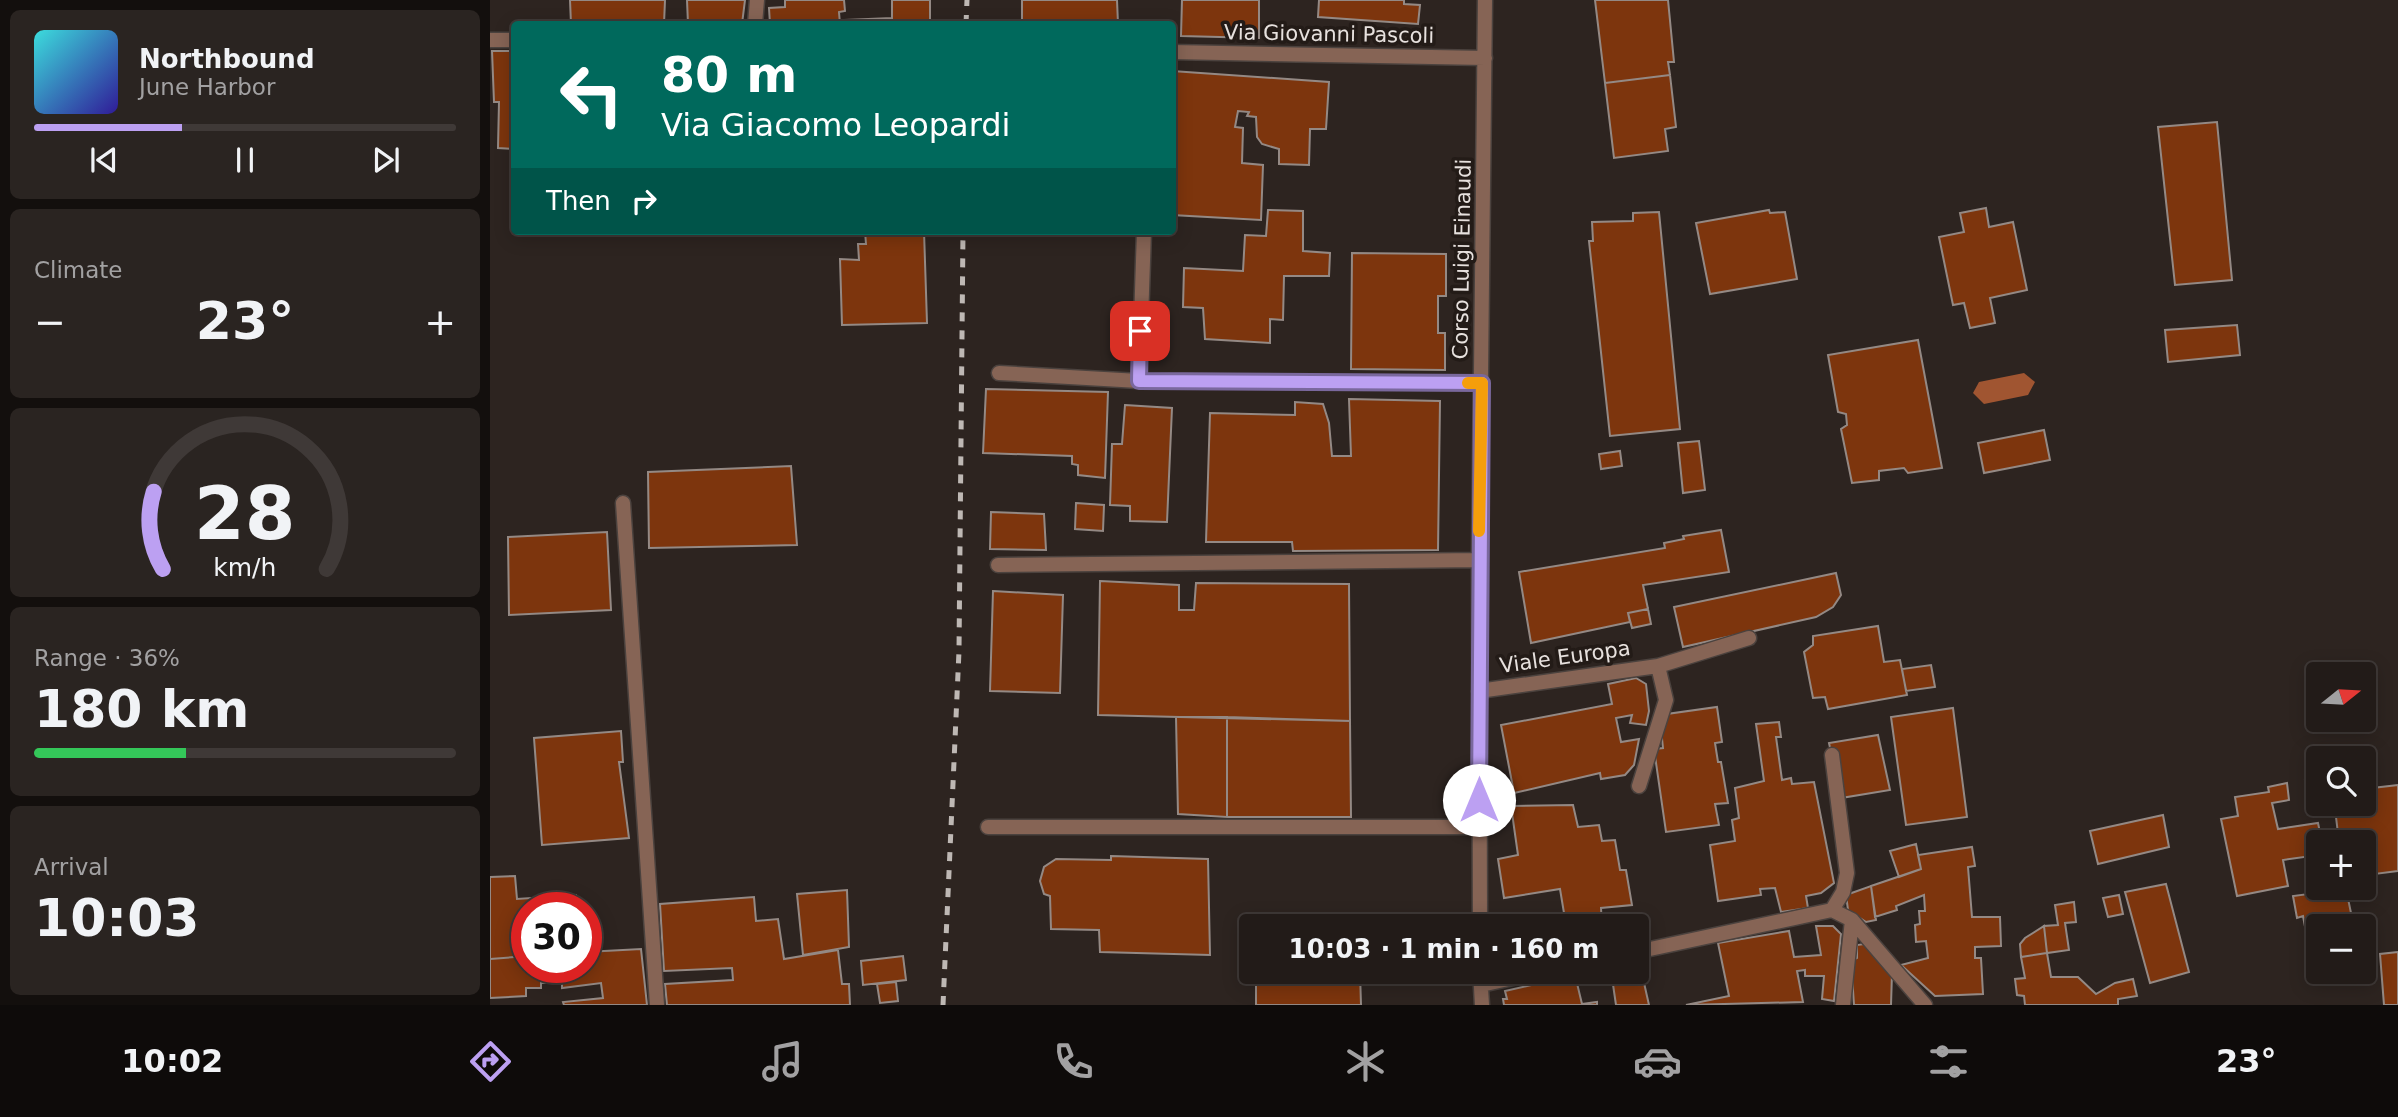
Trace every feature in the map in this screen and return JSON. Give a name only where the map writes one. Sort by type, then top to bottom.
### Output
[{"type":"street","points":[[755,21],[757,0]]},
{"type":"street","name":"Corso Luigi Einaudi","points":[[1480,914],[1479,560],[1486,0]]},
{"type":"street","points":[[490,40],[511,40]]},
{"type":"street","name":"Via Giovanni Pascoli","points":[[1176,52],[1485,58]]},
{"type":"street","points":[[1139,381],[1144,235]]},
{"type":"street","points":[[999,373],[1139,381],[1482,383]]},
{"type":"street","points":[[623,503],[657,1005]]},
{"type":"street","points":[[998,565],[1479,560]]},
{"type":"street","name":"Viale Europa","points":[[1479,691],[1658,666],[1749,638]]},
{"type":"street","name":"Viale Europa","points":[[1639,786],[1666,699],[1658,666]]},
{"type":"street","points":[[1832,755],[1847,873],[1843,892],[1832,911]]},
{"type":"street","points":[[988,827],[1479,827]]},
{"type":"street","points":[[1649,949],[1832,911],[1852,920],[1925,1005]]},
{"type":"street","points":[[1843,1005],[1852,920]]},
{"type":"street","points":[[1481,984],[1482,1005]]},
{"type":"shaded area","points":[[2024,373],[2035,382],[2028,395],[1984,404],[1973,393],[1979,382]]},
{"type":"building","points":[[570,0],[665,0],[664,21],[571,21]]},
{"type":"building","points":[[687,0],[745,0],[742,21],[688,21]]},
{"type":"building","points":[[785,0],[844,0],[845,11],[839,12],[840,21],[770,21],[769,8],[785,7]]},
{"type":"building","points":[[892,0],[930,0],[930,21],[845,21],[845,20],[892,18]]},
{"type":"building","points":[[1022,0],[1117,0],[1118,21],[1022,21]]},
{"type":"building","points":[[1182,0],[1259,0],[1259,38],[1181,36]]},
{"type":"building","points":[[1319,0],[1404,0],[1404,4],[1420,5],[1418,24],[1318,17]]},
{"type":"building","points":[[1595,0],[1668,0],[1674,62],[1668,62],[1670,75],[1605,83]]},
{"type":"building","points":[[492,51],[511,51],[511,149],[498,148],[499,102],[494,102]]},
{"type":"building","points":[[1176,71],[1329,82],[1326,129],[1310,129],[1309,165],[1279,164],[1279,149],[1262,144],[1257,137],[1256,117],[1247,116],[1249,112],[1238,111],[1235,127],[1243,128],[1242,163],[1263,165],[1261,220],[1176,215]]},
{"type":"building","points":[[1670,75],[1676,127],[1665,129],[1668,151],[1614,158],[1605,83]]},
{"type":"building","points":[[2217,122],[2232,280],[2175,285],[2158,127]]},
{"type":"building","points":[[1986,208],[1989,227],[2013,222],[2027,290],[1990,298],[1995,323],[1970,328],[1964,303],[1953,305],[1939,237],[1964,232],[1960,213]]},
{"type":"building","points":[[1268,210],[1303,211],[1303,251],[1330,253],[1329,276],[1284,276],[1283,320],[1270,319],[1270,343],[1205,339],[1203,308],[1183,307],[1184,268],[1243,271],[1245,235],[1266,236]]},
{"type":"building","points":[[1769,210],[1770,213],[1785,212],[1797,279],[1710,294],[1696,223]]},
{"type":"building","points":[[1659,212],[1680,429],[1610,436],[1589,241],[1593,241],[1592,222],[1633,221],[1633,213]]},
{"type":"building","points":[[865,235],[924,235],[927,323],[842,325],[840,259],[859,260],[858,244],[866,244]]},
{"type":"building","points":[[1352,253],[1446,254],[1446,296],[1438,296],[1438,333],[1445,333],[1445,370],[1351,369]]},
{"type":"building","points":[[2237,325],[2240,355],[2168,362],[2165,330]]},
{"type":"building","points":[[1918,340],[1942,468],[1908,473],[1904,468],[1879,471],[1879,480],[1852,483],[1841,429],[1847,425],[1846,414],[1838,412],[1828,355]]},
{"type":"building","points":[[986,389],[1108,392],[1105,478],[1078,475],[1078,465],[1072,464],[1072,456],[983,453]]},
{"type":"building","points":[[1349,399],[1440,401],[1438,550],[1293,551],[1292,542],[1206,542],[1210,413],[1295,415],[1295,402],[1323,404],[1329,423],[1332,456],[1351,456]]},
{"type":"building","points":[[1125,405],[1172,408],[1167,522],[1130,521],[1130,506],[1110,505],[1112,444],[1122,444]]},
{"type":"building","points":[[2044,430],[2050,460],[1984,473],[1978,443]]},
{"type":"building","points":[[1699,441],[1705,490],[1683,493],[1678,443]]},
{"type":"building","points":[[1620,451],[1622,466],[1601,469],[1599,454]]},
{"type":"building","points":[[791,466],[797,545],[649,548],[648,472]]},
{"type":"building","points":[[1076,503],[1104,505],[1103,531],[1075,529]]},
{"type":"building","points":[[991,512],[1044,514],[1046,550],[990,549]]},
{"type":"building","points":[[1721,530],[1729,572],[1643,585],[1648,609],[1628,613],[1630,622],[1531,643],[1519,572],[1665,548],[1664,543],[1684,539],[1683,536]]},
{"type":"building","points":[[607,532],[611,610],[509,615],[508,537]]},
{"type":"building","points":[[1836,573],[1841,595],[1833,607],[1816,617],[1683,647],[1674,607]]},
{"type":"building","points":[[1100,581],[1179,585],[1179,610],[1194,610],[1196,583],[1349,584],[1350,721],[1098,715]]},
{"type":"building","points":[[993,591],[1063,595],[1060,693],[990,691]]},
{"type":"building","points":[[1648,609],[1651,624],[1632,628],[1628,613]]},
{"type":"building","points":[[1878,626],[1884,662],[1900,660],[1907,695],[1828,709],[1825,697],[1813,698],[1804,652],[1813,645],[1813,636]]},
{"type":"building","points":[[1931,665],[1935,687],[1906,691],[1902,669]]},
{"type":"building","points":[[1636,678],[1646,684],[1649,711],[1646,725],[1630,723],[1632,715],[1616,718],[1621,742],[1639,739],[1634,765],[1625,775],[1601,779],[1600,773],[1514,793],[1501,725],[1612,704],[1608,684]]},
{"type":"building","points":[[1717,707],[1722,742],[1715,743],[1728,803],[1715,804],[1719,825],[1666,832],[1654,749],[1663,748],[1661,729],[1667,714]]},
{"type":"building","points":[[1953,708],[1967,817],[1906,825],[1891,717]]},
{"type":"building","points":[[1176,717],[1227,717],[1227,817],[1178,814]]},
{"type":"building","points":[[1227,717],[1350,721],[1351,817],[1227,817]]},
{"type":"building","points":[[1779,722],[1781,737],[1776,737],[1782,780],[1791,778],[1792,784],[1814,782],[1834,883],[1821,893],[1806,896],[1808,908],[1781,912],[1775,888],[1760,889],[1761,895],[1718,901],[1710,845],[1735,841],[1732,820],[1739,818],[1735,788],[1764,781],[1756,724]]},
{"type":"building","points":[[621,731],[623,762],[619,762],[629,838],[542,845],[534,738]]},
{"type":"building","points":[[1878,735],[1890,790],[1841,798],[1829,743]]},
{"type":"building","points":[[2287,783],[2289,800],[2272,803],[2278,829],[2318,823],[2319,830],[2306,830],[2306,857],[2283,860],[2288,886],[2237,896],[2221,819],[2238,816],[2235,797],[2269,792],[2268,787]]},
{"type":"building","points":[[2398,785],[2398,871],[2376,874],[2376,830],[2338,830],[2336,817],[2376,816],[2376,788]]},
{"type":"building","points":[[1573,805],[1578,827],[1599,825],[1602,841],[1615,840],[1620,870],[1626,870],[1632,905],[1601,908],[1601,914],[1564,914],[1560,889],[1504,898],[1498,859],[1518,855],[1511,806]]},
{"type":"building","points":[[2163,815],[2169,847],[2098,864],[2090,831]]},
{"type":"building","points":[[1916,844],[1921,869],[1899,877],[1890,851]]},
{"type":"building","points":[[1972,847],[1975,866],[1968,867],[1972,917],[2000,917],[2001,946],[1975,947],[1975,958],[1981,958],[1983,994],[1935,996],[1901,965],[1928,958],[1926,941],[1916,942],[1915,925],[1920,924],[1919,911],[1925,911],[1924,895],[1896,906],[1897,910],[1875,917],[1871,886],[1921,869],[1918,855]]},
{"type":"building","points":[[1111,856],[1208,859],[1210,955],[1100,952],[1099,930],[1051,929],[1050,896],[1044,894],[1040,881],[1044,867],[1056,859],[1111,860]]},
{"type":"building","points":[[515,876],[516,892],[511,892],[511,957],[490,959],[490,877]]},
{"type":"building","points":[[2166,884],[2189,972],[2150,983],[2125,892]]},
{"type":"building","points":[[1871,886],[1876,920],[1866,922],[1848,910],[1846,895]]},
{"type":"building","points":[[847,890],[849,947],[803,955],[797,894]]},
{"type":"building","points":[[2306,894],[2306,900],[2348,900],[2351,913],[2362,914],[2306,914],[2306,932],[2303,916],[2297,918],[2293,896]]},
{"type":"building","points":[[2119,895],[2123,914],[2108,917],[2103,898]]},
{"type":"building","points":[[754,897],[756,921],[778,919],[784,959],[838,950],[842,984],[849,984],[850,1005],[667,1005],[665,984],[733,980],[732,968],[664,971],[660,904]]},
{"type":"building","points":[[2074,902],[2076,922],[2065,923],[2069,950],[2047,953],[2044,926],[2058,925],[2055,905]]},
{"type":"building","points":[[1816,926],[1833,926],[1841,934],[1834,1001],[1822,999],[1824,976],[1805,976],[1805,970],[1797,971],[1803,1002],[1686,1005],[1729,996],[1718,943],[1789,931],[1794,957],[1821,955]]},
{"type":"building","points":[[2044,926],[2047,953],[2021,957],[2020,944]]},
{"type":"building","points":[[1864,944],[1892,973],[1891,1005],[1854,1005],[1851,961],[1857,958],[1857,945]]},
{"type":"building","points":[[641,949],[647,1005],[564,1005],[563,1002],[603,998],[602,951]]},
{"type":"building","points":[[2398,952],[2398,1005],[2384,1005],[2380,954]]},
{"type":"building","points":[[2047,953],[2051,977],[2078,977],[2096,994],[2115,983],[2133,979],[2137,996],[2118,999],[2118,1005],[2025,1005],[2024,996],[2017,995],[2015,979],[2025,978],[2021,957]]},
{"type":"building","points":[[903,956],[906,980],[863,985],[861,961]]},
{"type":"building","points":[[511,957],[511,983],[541,983],[541,988],[526,988],[526,996],[490,998],[490,959]]},
{"type":"building","points":[[896,982],[898,1001],[880,1003],[877,984]]},
{"type":"building","points":[[562,983],[601,983],[562,988]]},
{"type":"building","points":[[1256,984],[1360,984],[1361,1005],[1256,1005]]},
{"type":"building","points":[[1536,984],[1577,984],[1582,1004],[1597,1002],[1597,1005],[1504,1005],[1503,999],[1507,999],[1505,991]]},
{"type":"building","points":[[1613,984],[1644,984],[1649,1005],[1616,1005]]},
{"type":"railway","points":[[966,21],[967,0]]},
{"type":"railway","points":[[943,1005],[959,651],[963,235]]},
{"type":"slow traffic","points":[[1468,383],[1482,383],[1479,531]]},
{"type":"route","points":[[1140,331],[1139,381],[1482,383],[1479,800]]}]
